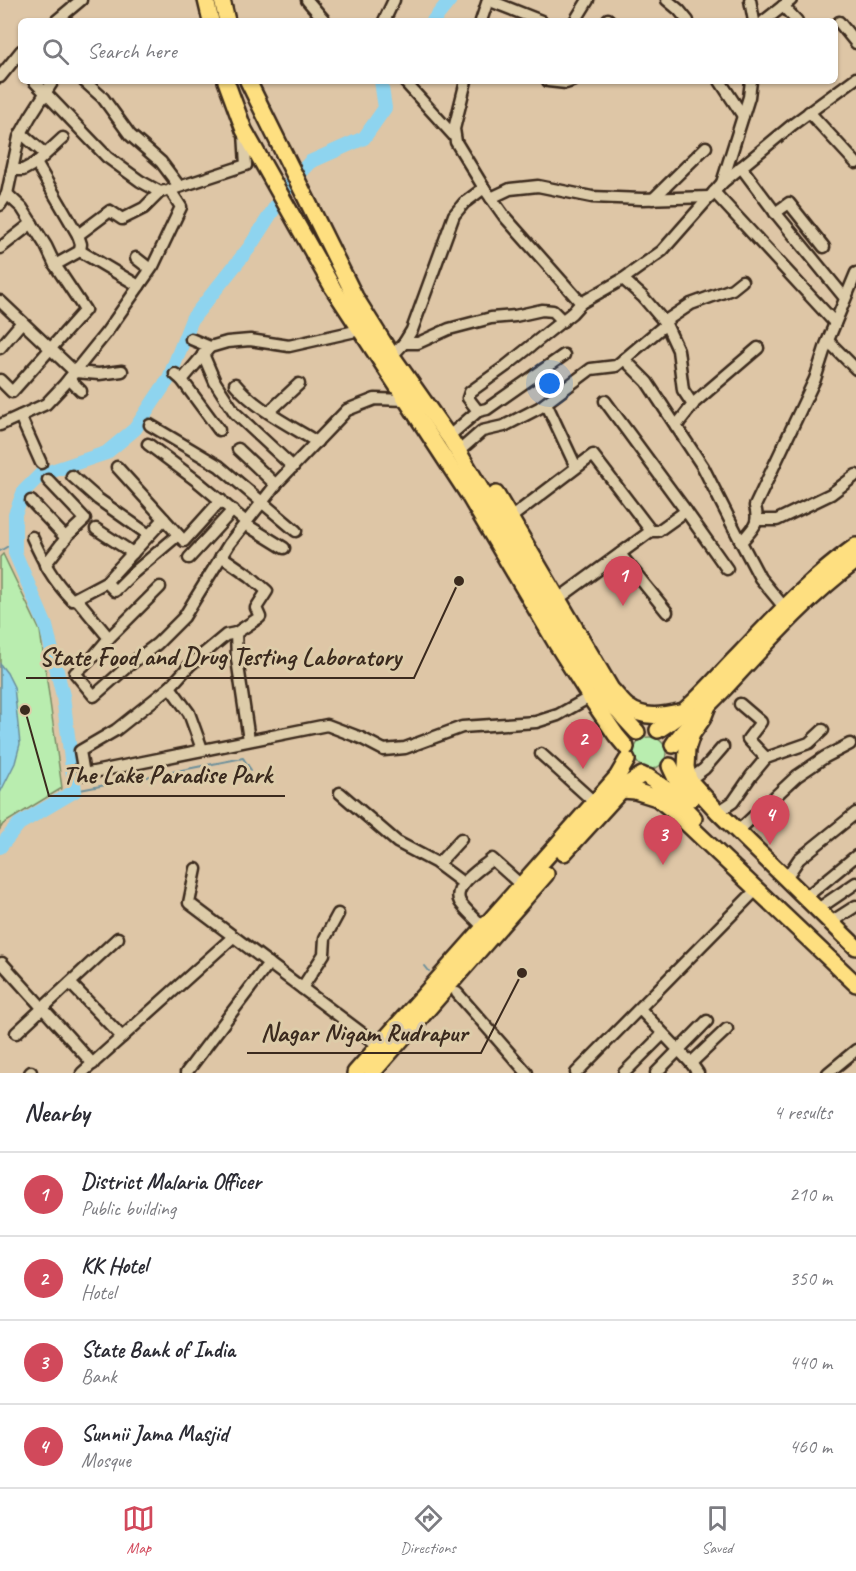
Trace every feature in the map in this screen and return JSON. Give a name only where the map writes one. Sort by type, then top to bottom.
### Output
[{"type":"highway","points":[[206,0],[210,18]]},
{"type":"highway","points":[[222,0],[226,18]]},
{"type":"highway","points":[[227,84],[244,130],[333,288],[360,330],[452,434],[554,602],[611,689],[628,707],[645,715],[660,716],[684,711]]},
{"type":"highway","points":[[249,84],[407,400],[468,494],[556,643],[623,748],[630,768],[667,789],[853,947]]},
{"type":"highway","points":[[658,730],[684,711],[842,556],[856,546]]},
{"type":"highway","points":[[673,745],[683,730],[707,708],[788,611],[856,561]]},
{"type":"highway","points":[[554,602],[599,687],[637,732]]},
{"type":"highway","points":[[704,820],[686,767],[687,749],[707,708]]},
{"type":"highway","points":[[363,1072],[379,1046],[487,931],[521,885],[626,785],[645,776],[659,775],[666,771],[674,757],[673,745],[667,735],[652,728],[644,729],[630,737],[597,792],[594,802]]},
{"type":"highway","points":[[363,1072],[565,845],[594,802],[617,777],[623,748]]},
{"type":"highway","points":[[670,766],[678,783],[704,820],[759,887],[856,984]]},
{"type":"highway","points":[[622,790],[635,791],[657,798],[677,814],[738,831],[831,922],[853,947]]},
{"type":"highway","points":[[759,887],[856,974]]},
{"type":"street","points":[[60,18],[81,0]]},
{"type":"street","points":[[307,0],[322,18]]},
{"type":"street","points":[[385,18],[394,0]]},
{"type":"street","points":[[482,18],[488,0],[534,18]]},
{"type":"street","points":[[577,18],[588,0]]},
{"type":"street","points":[[667,0],[686,18]]},
{"type":"street","points":[[750,0],[753,18]]},
{"type":"street","points":[[768,18],[787,3],[795,18]]},
{"type":"street","points":[[839,22],[856,42]]},
{"type":"street","points":[[0,76],[18,55]]},
{"type":"street","points":[[478,411],[468,398],[470,392],[563,321],[581,303],[623,279],[662,250],[722,183],[792,125],[856,78]]},
{"type":"street","points":[[37,84],[107,157],[140,181],[170,190]]},
{"type":"street","points":[[0,205],[7,194],[19,137],[51,84]]},
{"type":"street","points":[[0,425],[46,404],[72,376],[139,286],[182,207],[170,190],[161,162],[130,135],[103,98],[87,84]]},
{"type":"street","points":[[407,84],[455,137]]},
{"type":"street","points":[[465,84],[454,129],[456,142],[504,216],[581,303]]},
{"type":"street","points":[[722,84],[743,116]]},
{"type":"street","points":[[722,183],[749,97],[751,84]]},
{"type":"street","points":[[809,112],[856,163]]},
{"type":"street","points":[[78,236],[110,211],[122,219],[144,208],[170,190],[246,165],[244,130]]},
{"type":"street","points":[[21,133],[45,154]]},
{"type":"street","points":[[12,170],[23,170],[36,163],[63,138]]},
{"type":"street","points":[[653,199],[706,147]]},
{"type":"street","points":[[36,163],[78,236],[81,244],[80,251]]},
{"type":"street","points":[[741,167],[775,213],[850,297]]},
{"type":"street","points":[[492,198],[510,189],[538,186],[592,197],[653,199],[712,195]]},
{"type":"street","points":[[387,359],[405,343],[412,330],[454,215],[464,203],[484,188]]},
{"type":"street","points":[[0,380],[12,392],[85,310],[55,265],[22,208],[7,194]]},
{"type":"street","points":[[712,195],[835,323]]},
{"type":"street","points":[[775,213],[789,202],[824,248]]},
{"type":"street","points":[[0,248],[32,223]]},
{"type":"street","points":[[55,265],[80,251]]},
{"type":"street","points":[[80,251],[139,286]]},
{"type":"street","points":[[136,258],[150,269]]},
{"type":"street","points":[[741,542],[756,525],[758,517],[755,506],[815,379],[835,323],[850,297],[856,273]]},
{"type":"street","points":[[623,279],[643,297],[665,323],[678,350],[683,390],[693,405]]},
{"type":"street","points":[[462,449],[482,431],[504,426],[546,403],[591,369],[616,366],[665,323],[691,304],[732,289],[742,281]]},
{"type":"street","points":[[0,301],[51,349],[81,391]]},
{"type":"street","points":[[405,343],[418,343],[449,329],[491,318],[542,310],[553,311],[563,321]]},
{"type":"street","points":[[0,348],[22,322]]},
{"type":"street","points":[[219,430],[178,377],[207,351],[227,342],[250,340],[289,346],[360,330]]},
{"type":"street","points":[[191,339],[207,351],[215,382],[235,413],[293,467]]},
{"type":"street","points":[[828,341],[856,369]]},
{"type":"street","points":[[676,426],[693,405],[758,348]]},
{"type":"street","points":[[452,434],[478,411],[487,409],[564,355]]},
{"type":"street","points":[[624,359],[647,382],[704,467],[760,578],[788,611]]},
{"type":"street","points":[[72,376],[122,371]]},
{"type":"street","points":[[236,384],[244,394],[269,412],[317,442]]},
{"type":"street","points":[[269,412],[299,384]]},
{"type":"street","points":[[160,587],[75,673],[94,696],[157,644],[184,616],[229,544],[262,502],[347,410],[375,399],[407,400]]},
{"type":"street","points":[[605,401],[727,569]]},
{"type":"street","points":[[546,403],[576,467]]},
{"type":"street","points":[[20,416],[41,463]]},
{"type":"street","points":[[150,425],[219,466],[296,531]]},
{"type":"street","points":[[148,444],[221,500],[246,523],[284,548]]},
{"type":"street","points":[[238,449],[276,485]]},
{"type":"street","points":[[506,521],[593,454],[651,531]]},
{"type":"street","points":[[117,467],[184,541],[221,500]]},
{"type":"street","points":[[757,520],[777,520],[831,494],[856,475]]},
{"type":"street","points":[[72,476],[99,499],[149,535]]},
{"type":"street","points":[[45,565],[84,519],[48,480]]},
{"type":"street","points":[[31,501],[66,538]]},
{"type":"street","points":[[189,558],[233,510]]},
{"type":"street","points":[[554,602],[651,531],[658,531],[686,511]]},
{"type":"street","points":[[32,537],[45,565],[58,585],[72,600],[106,582],[164,519]]},
{"type":"street","points":[[96,529],[133,553]]},
{"type":"street","points":[[106,582],[115,591],[178,535]]},
{"type":"street","points":[[620,554],[667,612]]},
{"type":"street","points":[[221,556],[267,591],[256,608],[260,617],[236,633],[226,635],[190,665],[170,687],[116,730],[80,751],[84,774],[327,725],[384,750],[405,748],[462,727],[536,722],[558,715],[590,697]]},
{"type":"street","points":[[76,598],[109,638]]},
{"type":"street","points":[[236,633],[237,659],[249,740]]},
{"type":"street","points":[[170,687],[189,713],[202,749]]},
{"type":"street","points":[[740,704],[761,723],[748,739],[766,758]]},
{"type":"street","points":[[704,820],[733,802],[766,758],[809,743],[823,730]]},
{"type":"street","points":[[738,831],[797,776],[850,744]]},
{"type":"street","points":[[689,780],[704,769],[723,747]]},
{"type":"street","points":[[541,754],[594,802]]},
{"type":"street","points":[[340,793],[397,842],[438,864],[463,883]]},
{"type":"street","points":[[786,878],[799,859],[856,813]]},
{"type":"street","points":[[438,864],[461,839]]},
{"type":"street","points":[[806,897],[856,855]]},
{"type":"street","points":[[487,931],[460,901],[458,893],[463,883],[492,859],[521,885]]},
{"type":"street","points":[[196,869],[189,903],[379,1046]]},
{"type":"street","points":[[818,909],[856,883]]},
{"type":"street","points":[[576,1073],[759,887]]},
{"type":"street","points":[[831,922],[856,906]]},
{"type":"street","points":[[302,988],[324,954],[325,938],[338,914]]},
{"type":"street","points":[[82,1073],[233,937]]},
{"type":"street","points":[[16,1033],[118,938]]},
{"type":"street","points":[[0,965],[2,963],[93,1064]]},
{"type":"street","points":[[186,1073],[269,963]]},
{"type":"street","points":[[70,983],[122,1037]]},
{"type":"street","points":[[458,993],[527,1073]]},
{"type":"street","points":[[640,1009],[698,1073]]},
{"type":"street","points":[[656,1073],[707,1021]]},
{"type":"street","points":[[691,1063],[727,1029]]},
{"type":"street","points":[[624,1073],[663,1034]]},
{"type":"street","points":[[828,1073],[856,1050]]},
{"type":"green space","points":[[3,554],[40,631],[62,788],[3,824],[0,829],[0,557]]},
{"type":"green space","points":[[650,737],[661,742],[666,753],[661,764],[650,769],[639,764],[634,753],[639,742]]},
{"type":"water","points":[[0,664],[14,687],[20,744],[15,763],[0,793]]},
{"type":"waterway","points":[[435,18],[450,0]]},
{"type":"waterway","points":[[0,847],[19,824],[75,791],[63,696],[46,626],[15,553],[15,514],[24,491],[40,475],[106,453],[135,429],[169,378],[192,319],[249,248],[291,182],[310,162],[364,138],[385,108],[381,84]]},
{"type":"waterway","points":[[0,551],[15,542]]},
{"type":"waterway","points":[[75,791],[243,758],[251,770]]},
{"type":"waterway","points":[[425,966],[429,971]]},
{"type":"place","name":"State Food and Drug Testing Laboratory","points":[[459,581]]},
{"type":"place","name":"District Malaria Officer","points":[[623,606]]},
{"type":"place","name":"The Lake Paradise Park","points":[[25,710]]},
{"type":"place","name":"KK Hotel","points":[[583,769]]},
{"type":"place","name":"Sunnii Jama Masjid","points":[[770,845]]},
{"type":"place","name":"State Bank of India","points":[[663,865]]},
{"type":"place","name":"Nagar Nigam Rudrapur","points":[[522,973]]}]
